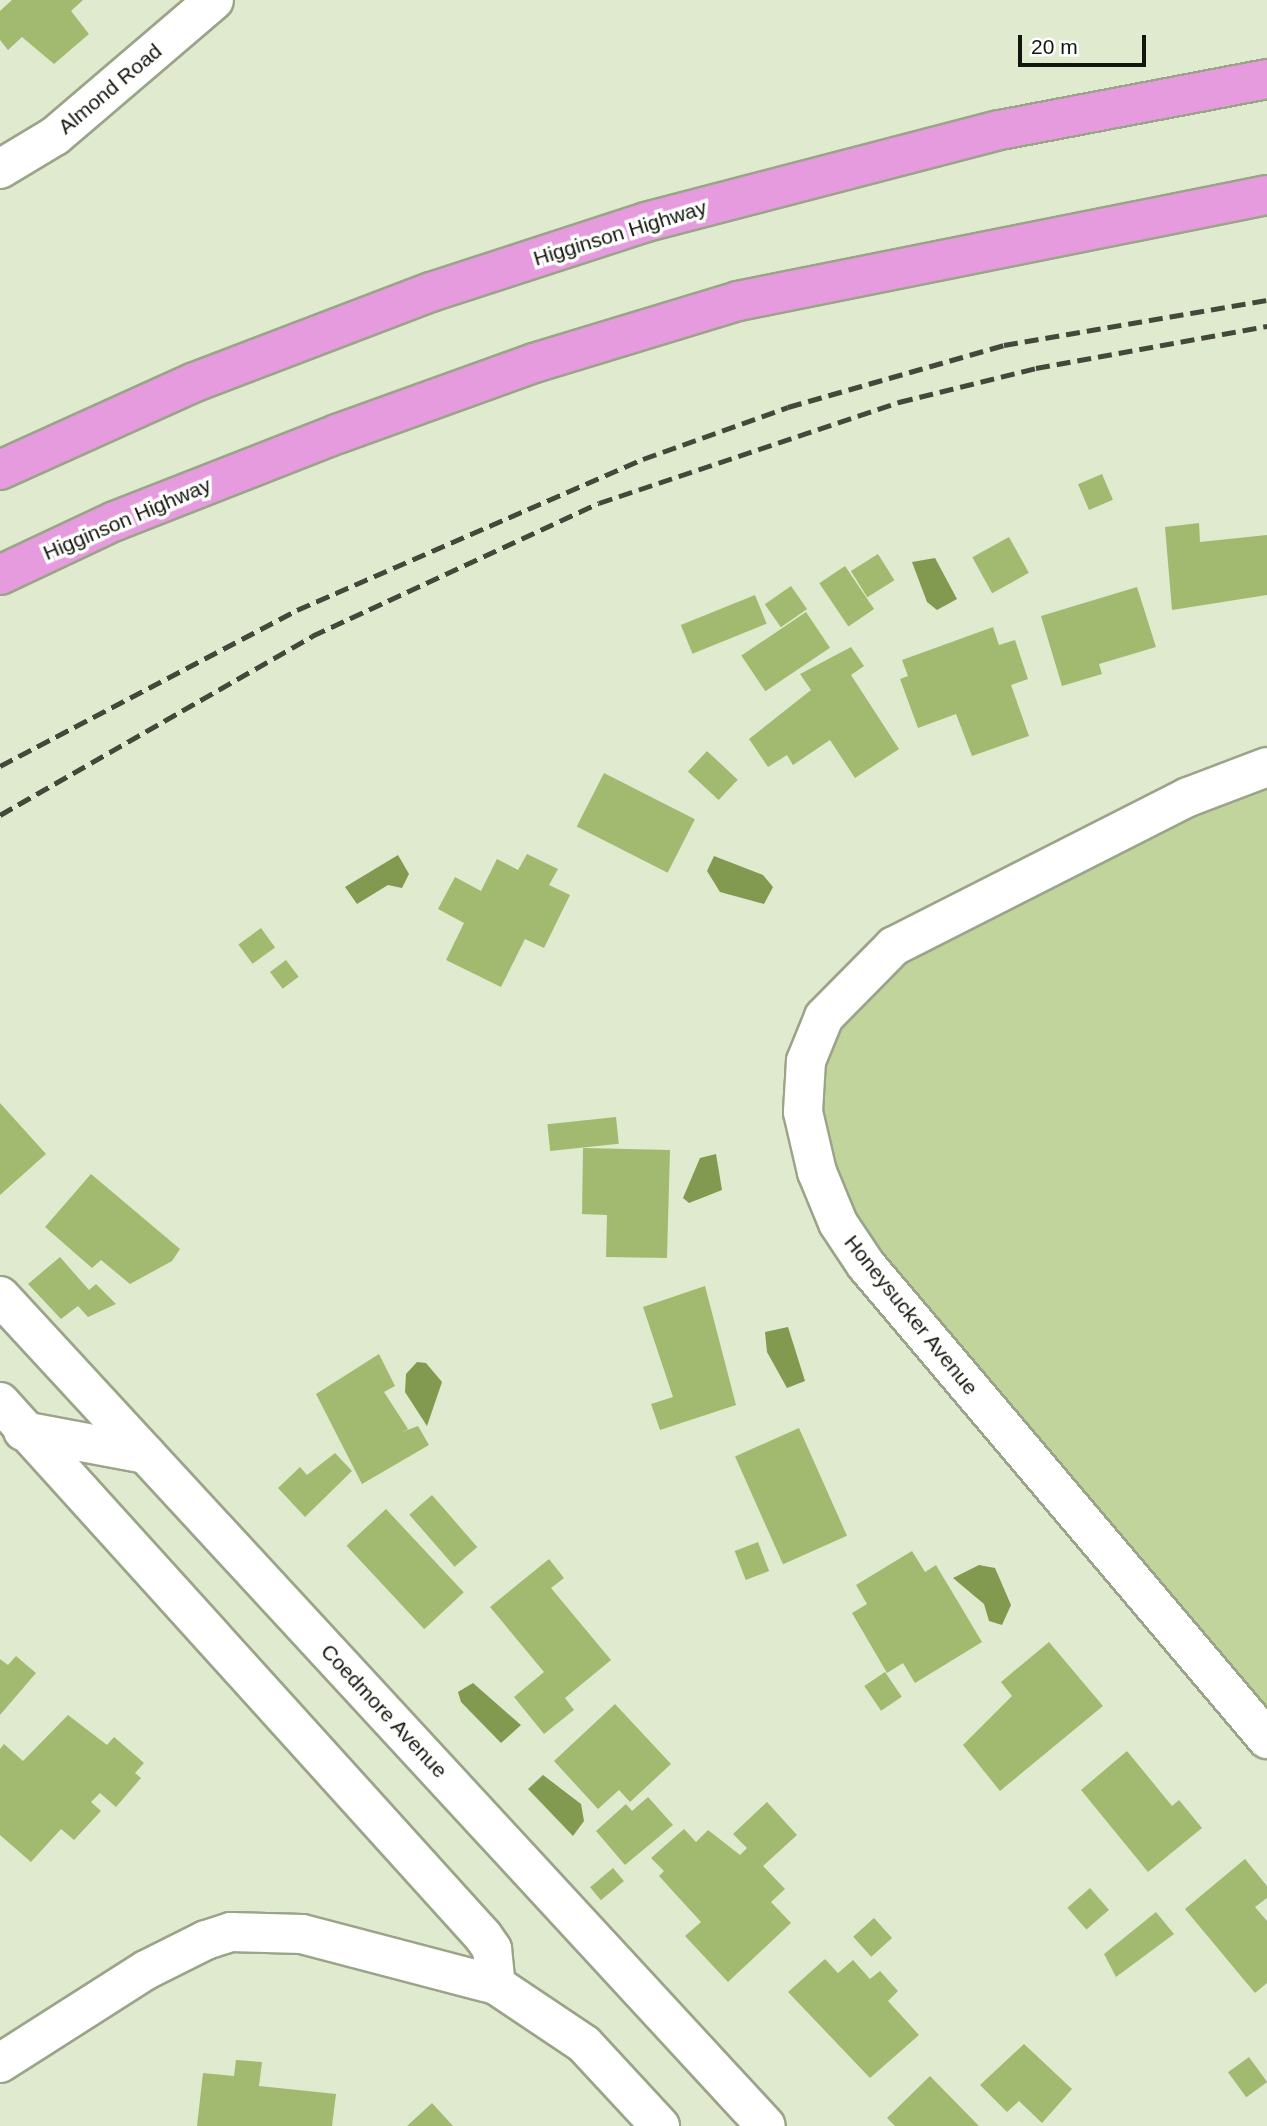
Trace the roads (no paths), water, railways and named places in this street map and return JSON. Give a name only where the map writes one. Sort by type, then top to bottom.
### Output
[{"type":"highway","name":"Higginson Highway","points":[[0,470],[195,382],[431,292],[646,222],[1000,130],[1267,79]]},
{"type":"highway","name":"Higginson Highway","points":[[0,575],[115,521],[337,434],[534,363],[738,301],[1267,195]]},
{"type":"street","name":"Almond Road","points":[[0,169],[55,136],[214,0]]},
{"type":"street","name":"Honeysucker Avenue","points":[[1267,767],[1188,797],[894,946],[824,1017],[806,1061],[803,1112],[817,1171],[838,1223],[866,1265],[1267,1738]]},
{"type":"street","name":"Coedmore Avenue","points":[[0,1296],[766,2126]]},
{"type":"street","points":[[0,1402],[14,1430],[483,1936],[492,1949],[496,1985]]},
{"type":"street","points":[[14,1430],[146,1454]]},
{"type":"street","points":[[0,2063],[146,1970],[206,1940],[261,1930],[302,1934],[496,1985],[584,2044],[660,2126]]},
{"type":"railway","points":[[0,766],[297,610],[643,459],[788,407],[1004,345],[1267,300]]},
{"type":"railway","points":[[0,815],[312,636],[599,503],[899,402],[1036,368],[1267,326]]}]
